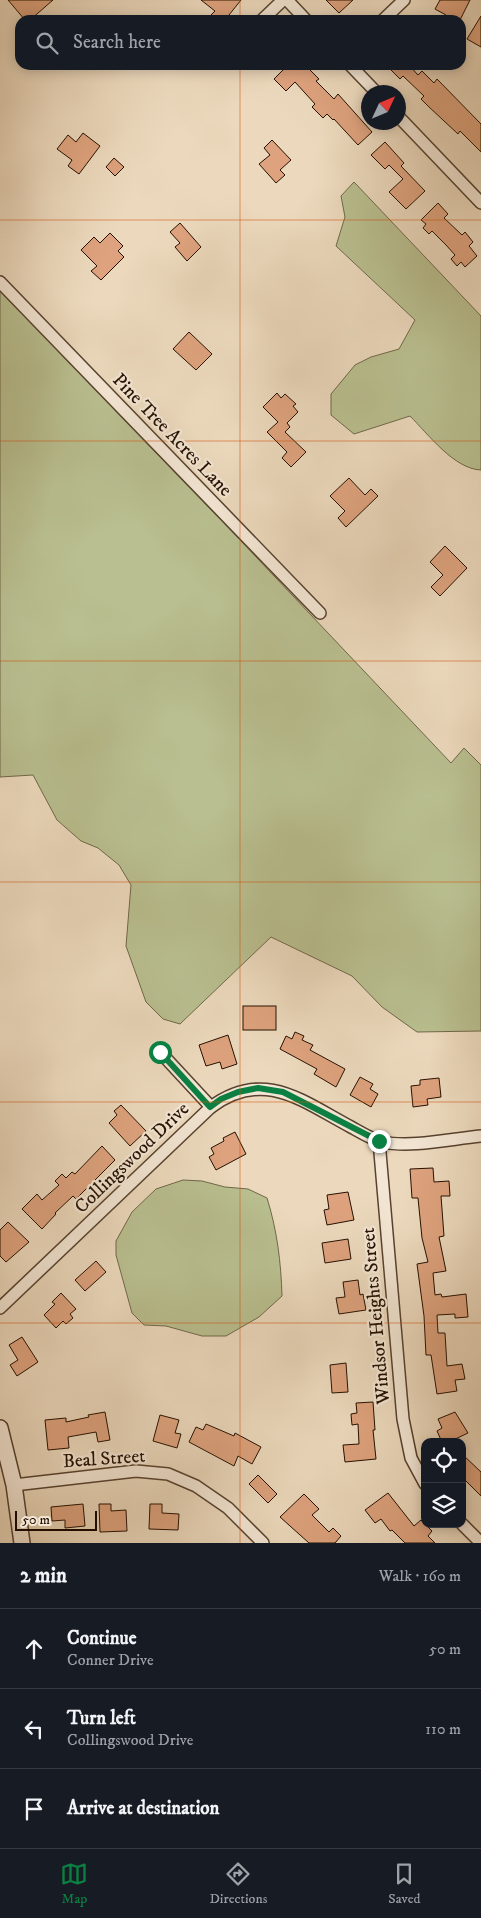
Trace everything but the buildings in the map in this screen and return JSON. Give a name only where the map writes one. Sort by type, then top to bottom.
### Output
[{"type":"street","points":[[267,15],[283,0]]},
{"type":"street","points":[[287,0],[301,15]]},
{"type":"street","points":[[388,15],[404,0]]},
{"type":"street","points":[[355,70],[369,85]]},
{"type":"street","points":[[406,124],[481,202]]},
{"type":"street","name":"Pine Tree Acres Lane","points":[[0,282],[320,613]]},
{"type":"street","points":[[160,1052],[210,1107]]},
{"type":"street","name":"Collingswood Drive","points":[[0,1308],[210,1107],[221,1099],[238,1092],[258,1088],[283,1092],[379,1141],[399,1144],[481,1136]]},
{"type":"street","name":"Windsor Heights Street","points":[[379,1141],[402,1419],[411,1458],[424,1483]]},
{"type":"street","points":[[0,1428],[14,1485],[22,1543]]},
{"type":"street","name":"Beal Street","points":[[14,1485],[136,1471],[168,1474],[196,1486],[228,1508],[262,1543]]},
{"type":"street","points":[[466,1528],[481,1542]]},
{"type":"green space","points":[[354,182],[481,316],[481,470],[461,464],[451,457],[410,416],[354,434],[331,415],[331,394],[355,365],[371,357],[399,349],[415,320],[336,246],[345,217],[341,196]]},
{"type":"green space","points":[[0,291],[222,521],[451,763],[464,748],[481,765],[481,1031],[417,1032],[382,1007],[352,976],[271,937],[180,1024],[163,1019],[146,1002],[126,946],[131,885],[119,865],[98,848],[81,841],[57,820],[33,775],[0,777]]},
{"type":"green space","points":[[183,1180],[202,1181],[225,1187],[248,1189],[267,1198],[278,1246],[282,1296],[259,1317],[226,1336],[202,1336],[166,1326],[144,1325],[132,1313],[116,1255],[116,1241],[132,1212],[156,1189]]},
{"type":"route","points":[[160,1052],[210,1107],[221,1099],[238,1092],[258,1088],[283,1092],[379,1141]]}]
